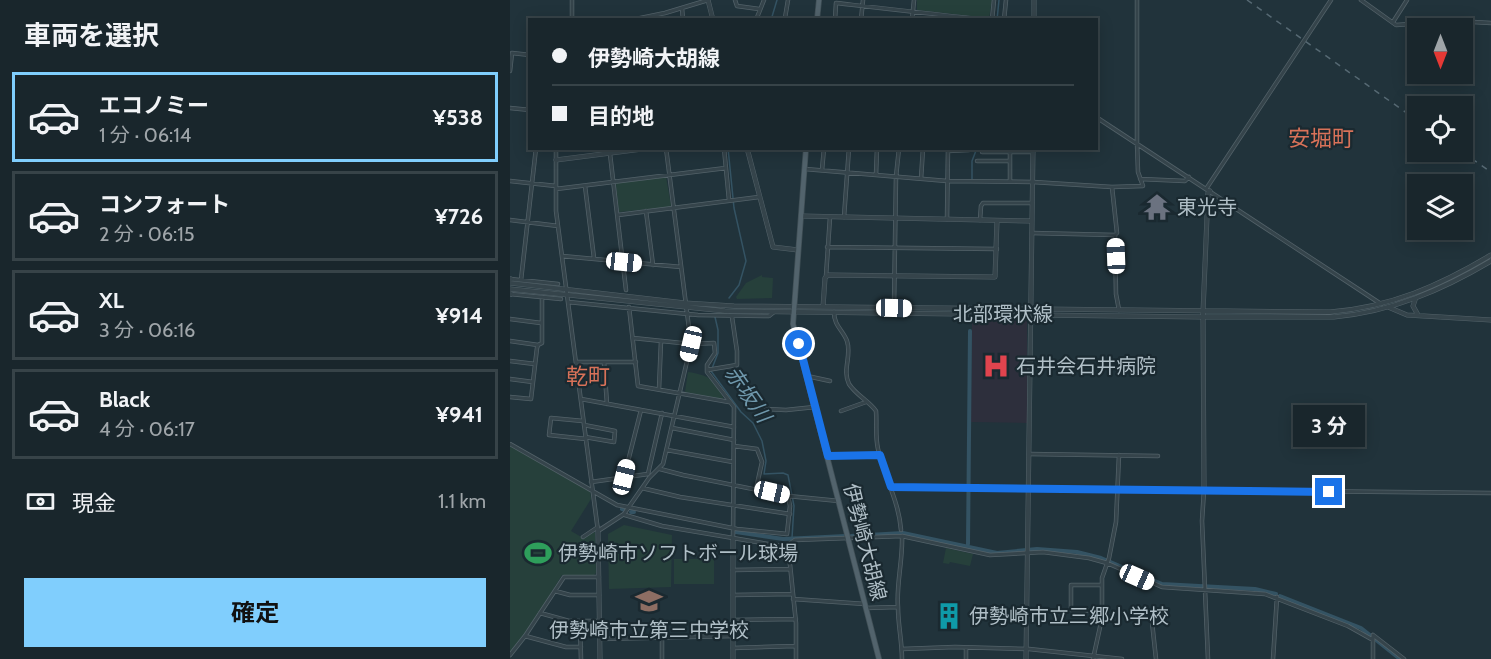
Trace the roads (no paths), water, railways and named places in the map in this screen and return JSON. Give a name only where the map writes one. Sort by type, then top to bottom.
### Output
[{"type":"main road","points":[[817,18],[819,0]]},
{"type":"main road","name":"伊勢崎大胡線","points":[[806,150],[793,324],[879,659]]},
{"type":"street","points":[[572,0],[572,18]]},
{"type":"street","points":[[639,18],[708,0],[712,18]]},
{"type":"street","points":[[735,0],[737,6],[759,9]]},
{"type":"street","points":[[757,18],[764,0]]},
{"type":"street","points":[[785,18],[788,0]]},
{"type":"street","points":[[861,18],[863,0]]},
{"type":"street","points":[[912,18],[915,0]]},
{"type":"street","points":[[991,18],[994,0]]},
{"type":"street","points":[[1004,18],[1006,0]]},
{"type":"street","points":[[1034,0],[1034,18]]},
{"type":"street","points":[[805,169],[947,181],[1143,186],[1140,178],[1137,143],[1137,0]]},
{"type":"street","points":[[1208,659],[1202,521],[1204,490],[1203,315],[1208,190],[1331,0]]},
{"type":"street","points":[[1361,0],[1396,25],[1455,21],[1491,23]]},
{"type":"street","points":[[1393,22],[1407,0]]},
{"type":"street","points":[[835,18],[836,3],[913,10],[940,18],[962,18]]},
{"type":"street","points":[[682,8],[683,18]]},
{"type":"street","points":[[655,14],[656,18]]},
{"type":"street","points":[[510,70],[512,53],[528,55]]},
{"type":"street","points":[[510,108],[528,110]]},
{"type":"street","points":[[1098,118],[1381,304],[1407,315],[1491,320]]},
{"type":"street","points":[[524,280],[536,150]]},
{"type":"street","points":[[556,150],[558,226],[598,529],[600,659]]},
{"type":"street","points":[[556,160],[637,150]]},
{"type":"street","points":[[583,537],[624,514],[650,477],[663,465],[691,344],[666,150]]},
{"type":"street","points":[[724,150],[729,200]]},
{"type":"street","points":[[747,150],[773,247],[798,250]]},
{"type":"street","points":[[822,170],[824,150]]},
{"type":"street","points":[[843,217],[849,150]]},
{"type":"street","points":[[876,175],[877,150]]},
{"type":"street","points":[[894,308],[896,177],[899,150]]},
{"type":"street","points":[[921,178],[923,150]]},
{"type":"street","points":[[947,219],[948,150],[969,150]]},
{"type":"street","points":[[982,152],[1033,150],[1026,659]]},
{"type":"street","points":[[1010,152],[1010,182]]},
{"type":"street","points":[[610,154],[626,290]]},
{"type":"street","points":[[977,161],[1010,161]]},
{"type":"street","points":[[510,181],[556,188],[726,168]]},
{"type":"street","points":[[1140,178],[1185,181],[1189,177]]},
{"type":"street","points":[[585,185],[594,258]]},
{"type":"street","points":[[1112,187],[1118,233],[1115,236],[1116,294],[1119,313]]},
{"type":"street","points":[[618,215],[759,197]]},
{"type":"street","points":[[980,220],[983,203],[1032,204]]},
{"type":"street","points":[[646,212],[653,265]]},
{"type":"street","points":[[801,216],[1032,220]]},
{"type":"street","points":[[823,307],[830,217]]},
{"type":"street","points":[[510,220],[558,226]]},
{"type":"street","points":[[826,276],[995,277],[997,220]]},
{"type":"street","points":[[1032,233],[1115,236]]},
{"type":"street","points":[[827,247],[997,249]]},
{"type":"street","points":[[1484,262],[1491,255]]},
{"type":"street","points":[[562,256],[681,267]]},
{"type":"street","points":[[1484,262],[1491,261]]},
{"type":"street","name":"北部環状線","points":[[1203,315],[1352,310],[1381,304],[1430,288],[1484,262]]},
{"type":"street","name":"北部環状線","points":[[510,293],[556,294],[686,308],[774,312],[823,307],[1031,309],[1334,317],[1388,307],[1415,299],[1441,289],[1484,262]]},
{"type":"street","points":[[510,280],[558,284]]},
{"type":"street","name":"北部環状線","points":[[510,280],[532,286],[686,308],[793,309],[834,312],[1119,313]]},
{"type":"street","points":[[524,280],[532,286]]},
{"type":"street","points":[[510,293],[561,299]]},
{"type":"street","points":[[544,298],[556,294]]},
{"type":"street","points":[[510,397],[531,399],[538,345],[542,343],[544,298]]},
{"type":"street","points":[[1415,299],[1413,306],[1418,315]]},
{"type":"street","points":[[568,302],[629,308],[686,308],[732,316],[769,316],[774,312]]},
{"type":"street","points":[[629,308],[638,386],[729,402]]},
{"type":"street","points":[[834,312],[835,324],[848,343],[847,379],[852,388],[876,411],[877,442],[892,497],[899,510],[901,530]]},
{"type":"street","points":[[707,370],[737,365],[732,316]]},
{"type":"street","points":[[510,319],[542,323]]},
{"type":"street","points":[[633,338],[691,344],[714,343],[715,352],[707,370]]},
{"type":"street","points":[[659,389],[661,341]]},
{"type":"street","points":[[510,342],[538,345]]},
{"type":"street","points":[[510,361],[535,364]]},
{"type":"street","points":[[576,362],[636,362]]},
{"type":"street","points":[[604,362],[607,404]]},
{"type":"street","points":[[707,370],[734,407],[733,659]]},
{"type":"street","points":[[807,376],[830,381]]},
{"type":"street","points":[[510,379],[533,382]]},
{"type":"street","points":[[581,399],[734,427]]},
{"type":"street","points":[[841,411],[866,402]]},
{"type":"street","points":[[766,409],[786,410],[815,407]]},
{"type":"street","points":[[624,477],[641,410]]},
{"type":"street","points":[[591,482],[648,474],[662,413]]},
{"type":"street","points":[[550,418],[615,431],[614,442],[585,438],[549,435],[550,418]]},
{"type":"street","points":[[672,428],[734,440]]},
{"type":"street","points":[[510,444],[617,505],[734,528],[788,534],[790,514],[788,496]]},
{"type":"street","points":[[734,446],[757,449],[762,462],[756,489]]},
{"type":"street","points":[[667,449],[733,462]]},
{"type":"street","points":[[1029,454],[1158,456]]},
{"type":"street","points":[[828,456],[880,455]]},
{"type":"street","points":[[1094,657],[1102,610],[1102,585],[1116,522],[1119,455]]},
{"type":"street","points":[[660,469],[683,476],[788,496],[839,501]]},
{"type":"street","points":[[891,487],[1491,494]]},
{"type":"street","points":[[642,488],[680,497],[790,514]]},
{"type":"street","points":[[624,514],[662,526],[774,545],[788,545],[795,540],[902,536],[990,555],[1006,556],[1028,550],[1060,554],[1107,563],[1162,587],[1257,593],[1277,597],[1348,626],[1373,639]]},
{"type":"street","points":[[902,536],[903,557],[897,607],[902,659]]},
{"type":"street","points":[[788,545],[796,619],[796,659]]},
{"type":"street","points":[[733,570],[790,569]]},
{"type":"street","points":[[510,655],[564,577],[599,577]]},
{"type":"street","points":[[1102,585],[1071,585],[1071,610],[1102,610]]},
{"type":"street","points":[[555,591],[570,595],[599,595]]},
{"type":"street","points":[[733,595],[792,594]]},
{"type":"street","points":[[1273,659],[1277,597]]},
{"type":"street","points":[[793,599],[897,607]]},
{"type":"street","points":[[540,614],[569,621],[600,621]]},
{"type":"street","points":[[733,620],[796,619]]},
{"type":"street","points":[[580,621],[581,659]]},
{"type":"street","points":[[1152,622],[1156,659]]},
{"type":"street","points":[[1373,659],[1374,635],[1404,659]]},
{"type":"street","points":[[525,636],[566,647],[581,647]]},
{"type":"street","points":[[600,639],[733,636]]},
{"type":"street","points":[[662,638],[662,659]]},
{"type":"street","points":[[733,648],[795,646]]},
{"type":"street","points":[[902,649],[955,647],[1026,649],[1122,659]]},
{"type":"street","points":[[966,648],[966,659]]},
{"type":"waterway","name":"赤坂川","points":[[772,18],[777,0]]},
{"type":"waterway","points":[[997,18],[999,0]]},
{"type":"waterway","name":"赤坂川","points":[[728,150],[734,208],[746,261],[739,285],[729,298]]},
{"type":"waterway","points":[[972,179],[972,161],[976,150]]},
{"type":"waterway","name":"赤坂川","points":[[715,317],[718,330],[718,353],[711,371],[741,412],[753,423],[762,441],[766,461],[764,474],[788,475],[794,506],[792,538]]},
{"type":"waterway","points":[[968,544],[970,331]]},
{"type":"waterway","name":"赤坂川","points":[[736,532],[783,539],[846,536]]},
{"type":"waterway","points":[[851,536],[903,533],[997,553],[1037,549],[1077,552],[1101,558],[1162,584],[1255,589],[1276,594]]},
{"type":"waterway","points":[[1280,596],[1361,628],[1400,659]]},
{"type":"railway","points":[[1247,0],[1407,113]]},
{"type":"railway","points":[[1473,160],[1491,172]]},
{"type":"place","name":"東光寺","points":[[1157,207]]},
{"type":"place","name":"石井会石井病院","points":[[996,366]]},
{"type":"place","name":"伊勢崎市ソフトボール球場","points":[[538,553]]},
{"type":"place","name":"伊勢崎市立第三中学校","points":[[649,601]]},
{"type":"place","name":"伊勢崎市立三郷小学校","points":[[949,616]]},
{"type":"district","name":"安堀町","points":[[1321,138]]},
{"type":"district","name":"乾町","points":[[588,376]]}]
